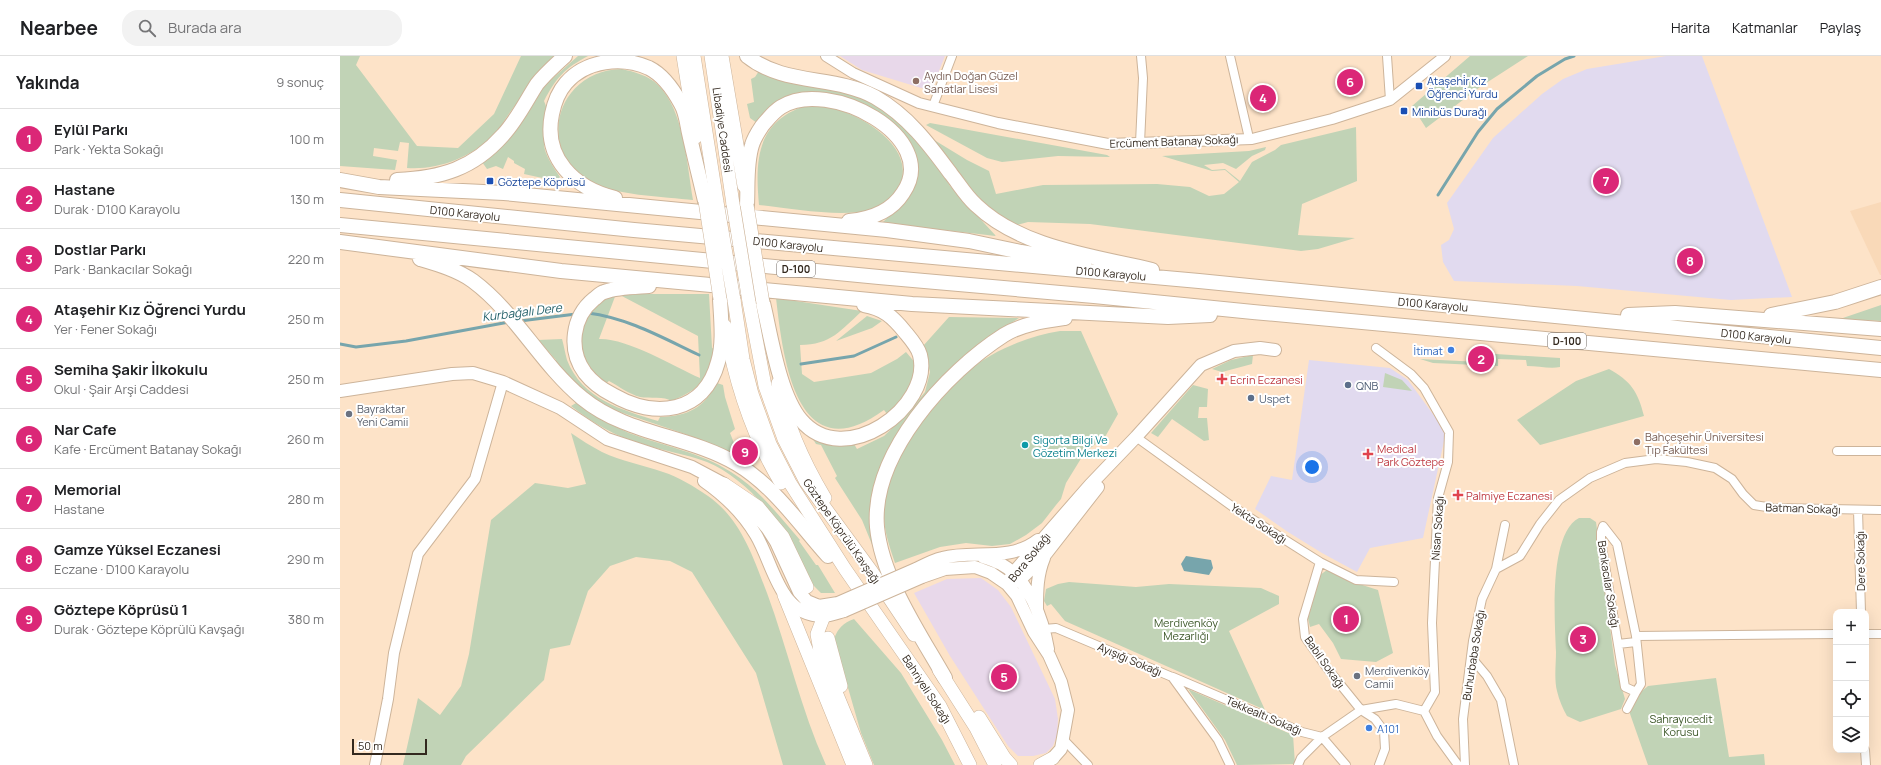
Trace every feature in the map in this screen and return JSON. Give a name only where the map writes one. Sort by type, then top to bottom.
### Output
[{"type":"highway","points":[[340,179],[383,180],[425,178],[450,172],[469,163],[492,146],[504,134],[538,84],[565,56]]},
{"type":"highway","points":[[747,56],[762,66],[780,73],[849,87],[874,97],[898,111],[915,128],[975,204],[993,220],[1017,233],[1044,244],[1199,281]]},
{"type":"highway","points":[[646,206],[606,196],[580,184],[568,173],[554,152],[550,123],[558,97],[566,84],[576,74],[589,67],[604,62],[622,61],[637,64],[650,69],[660,76],[670,87],[682,105],[711,202]]},
{"type":"highway","points":[[747,205],[748,159],[752,143],[769,116],[780,107],[803,98],[834,100],[865,112],[881,122],[899,138],[906,149],[911,176],[907,188],[892,208],[864,220],[824,224]]},
{"type":"highway","points":[[340,179],[379,187],[504,194],[646,206],[824,224],[969,241],[1021,252],[1199,281]]},
{"type":"highway","name":"D100 Karayolu","points":[[340,200],[634,230],[1199,281],[1881,348]]},
{"type":"highway","name":"D100 Karayolu","points":[[340,225],[879,277],[1881,370]]},
{"type":"highway","points":[[341,242],[561,271],[867,298],[912,304],[1168,317],[1253,312]]},
{"type":"highway","points":[[367,245],[430,262],[472,280],[498,302],[528,341],[563,382],[584,399],[604,413],[638,428],[700,448],[743,468],[755,477],[781,502],[828,556]]},
{"type":"highway","points":[[693,282],[624,287],[602,292],[584,309],[577,322],[574,335],[575,348],[585,372],[595,383],[630,404],[641,408],[665,410],[685,404],[701,394],[709,383],[725,347],[727,299]]},
{"type":"highway","points":[[1753,318],[1808,308],[1849,298],[1881,287]]},
{"type":"highway","points":[[756,302],[776,358],[788,400],[801,420],[811,429],[826,437],[846,440],[862,437],[876,430],[901,410],[910,397],[919,382],[921,367],[920,353],[899,324],[889,314],[876,307],[800,293]]},
{"type":"highway","points":[[945,678],[892,581],[882,552],[877,527],[878,502],[885,476],[904,436],[923,408],[964,365],[1005,335],[1027,325],[1092,314]]},
{"type":"highway","points":[[1577,318],[1675,314],[1753,318],[1881,329]]},
{"type":"main road","points":[[683,56],[711,202],[727,299]]},
{"type":"main road","name":"Libadiye Caddesi","points":[[694,56],[711,202]]},
{"type":"main road","name":"Libadiye Caddesi","points":[[711,56],[733,204],[756,302]]},
{"type":"main road","points":[[722,56],[747,205],[756,302]]},
{"type":"main road","name":"Göztepe Köprülü Kavşağı","points":[[727,299],[752,394],[770,444],[790,483],[845,569],[878,615]]},
{"type":"main road","name":"Göztepe Köprülü Kavşağı","points":[[756,302],[765,386],[784,439],[806,482],[872,572],[945,678]]},
{"type":"main road","points":[[725,347],[744,405],[769,464],[828,556],[878,615]]},
{"type":"main road","name":"Bora Sokağı","points":[[1017,577],[1051,529],[1201,365],[1234,351],[1260,348],[1275,350]]},
{"type":"main road","points":[[340,391],[452,374],[473,374],[503,382],[560,408],[607,439],[692,467],[724,484],[758,507],[783,537],[807,587]]},
{"type":"main road","name":"Bora Sokağı","points":[[1006,584],[1045,555],[1136,437]]},
{"type":"main road","points":[[653,455],[690,471],[720,492],[736,509],[757,536],[861,764]]},
{"type":"main road","points":[[724,484],[744,501],[767,528],[776,542],[799,592],[807,601],[819,606],[841,607]]},
{"type":"main road","points":[[784,595],[796,609],[810,615],[824,616],[919,573],[941,558],[1014,551],[1030,545],[1051,529]]},
{"type":"main road","points":[[980,555],[1001,564],[1017,577],[1050,628],[1049,655]]},
{"type":"main road","points":[[1037,610],[1039,570],[1045,555]]},
{"type":"main road","points":[[919,573],[945,569],[975,567],[991,573],[1006,584],[1016,596],[1034,632],[1049,655],[1061,682],[1068,710],[1060,749],[1050,761],[1040,765]]},
{"type":"main road","name":"Bahriyeli Sokağı","points":[[878,615],[940,706],[970,765]]},
{"type":"main road","points":[[824,616],[816,634],[821,656],[861,764]]},
{"type":"main road","points":[[828,638],[861,764]]},
{"type":"main road","points":[[945,678],[976,728],[995,765]]},
{"type":"main road","points":[[945,678],[979,716],[1004,757],[1011,765]]},
{"type":"main road","points":[[960,744],[966,765]]},
{"type":"street","name":"Ercüment Batanay Sokağı","points":[[826,56],[854,73],[919,103],[998,123],[1108,144],[1249,138],[1332,118],[1390,100],[1445,56]]},
{"type":"street","points":[[933,106],[952,56]]},
{"type":"street","points":[[1140,143],[1143,78],[1141,56]]},
{"type":"street","points":[[1230,56],[1249,138]]},
{"type":"street","points":[[1388,56],[1390,100]]},
{"type":"street","name":"Nisan Sokağı","points":[[1376,348],[1411,374],[1424,388],[1449,432],[1448,462],[1438,498],[1432,624],[1435,692],[1424,711]]},
{"type":"street","points":[[375,765],[388,699],[394,653],[418,554],[475,479],[503,382]]},
{"type":"street","name":"Yekta Sokağı","points":[[1136,437],[1234,507],[1320,562],[1356,580],[1394,582]]},
{"type":"street","points":[[1837,451],[1881,451]]},
{"type":"street","name":"Batman Sokağı","points":[[1496,569],[1520,556],[1540,524],[1559,500],[1590,478],[1625,463],[1656,460],[1687,462],[1715,468],[1732,479],[1743,494],[1754,505],[1774,508],[1881,510]]},
{"type":"street","name":"Dere Sokağı","points":[[1858,510],[1861,609]]},
{"type":"street","name":"Buhurbaba Sokağı","points":[[1464,765],[1463,719],[1476,620],[1482,599],[1496,569],[1505,525]]},
{"type":"street","name":"Bankacılar Sokağı","points":[[1603,526],[1617,544],[1636,639],[1641,684],[1636,692],[1625,687],[1601,541],[1603,526]]},
{"type":"street","name":"Babil Sokağı","points":[[1320,562],[1303,619],[1305,637],[1327,668],[1361,710],[1375,719],[1384,731],[1385,749],[1379,765]]},
{"type":"street","name":"Ayışığı Sokağı","points":[[1050,628],[1172,677],[1218,740],[1230,765]]},
{"type":"street","name":"Bankacılar Sokağı","points":[[1636,639],[1833,634]]},
{"type":"street","points":[[1869,634],[1881,634]]},
{"type":"street","points":[[1618,644],[1636,639]]},
{"type":"street","points":[[1471,657],[1488,676],[1501,700],[1514,765]]},
{"type":"street","name":"Tekkealtı Sokağı","points":[[1172,677],[1302,732],[1322,737]]},
{"type":"street","points":[[1627,710],[1636,692]]},
{"type":"street","points":[[1298,765],[1301,758],[1322,737],[1361,710],[1396,704],[1424,711],[1437,736],[1458,765]]},
{"type":"street","points":[[1322,737],[1346,765]]},
{"type":"street","points":[[1062,738],[1088,765]]},
{"type":"street","points":[[1865,753],[1866,765]]},
{"type":"shaded area","name":"Aydın Doğan Güzel Sanatlar Lisesi","points":[[840,56],[945,56],[931,91],[862,70]]},
{"type":"shaded area","points":[[1666,56],[1702,56],[1792,297],[1731,300],[1577,286],[1454,281],[1443,262],[1441,245],[1449,240],[1454,229],[1447,203],[1493,138],[1542,94],[1563,79],[1587,69]]},
{"type":"shaded area","points":[[1881,202],[1881,275],[1880,275],[1850,211]]},
{"type":"shaded area","name":"Medical Park Göztepe","points":[[1309,360],[1390,368],[1408,380],[1446,432],[1423,538],[1370,548],[1357,572],[1288,532],[1255,509],[1271,476],[1292,480]]},
{"type":"shaded area","points":[[981,578],[998,590],[1011,607],[1055,699],[1058,719],[1057,735],[1053,746],[1046,753],[1033,756],[1018,756],[1008,746],[950,656],[914,593],[947,579]]},
{"type":"green space","points":[[340,56],[360,56],[356,65],[417,146],[458,148],[494,114],[521,56],[555,56],[532,83],[496,133],[484,144],[474,151],[453,161],[442,165],[419,168],[407,168],[409,143],[400,142],[398,151],[374,148],[373,156],[397,160],[395,170],[340,166]]},
{"type":"green space","points":[[578,56],[588,56],[567,69],[562,74],[544,101],[547,111],[544,142],[545,151],[560,177],[556,181],[524,174],[525,169],[514,163],[514,161],[508,157],[503,169],[496,166],[487,169],[482,162],[508,140],[531,108],[544,86]]},
{"type":"green space","points":[[1470,56],[1528,56],[1480,87],[1426,128],[1412,106]]},
{"type":"green space","points":[[622,69],[641,74],[650,79],[658,85],[667,96],[674,109],[683,139],[693,200],[639,195],[598,186],[588,181],[572,167],[562,150],[558,131],[561,113],[569,96],[582,82],[600,73]]},
{"type":"green space","points":[[759,71],[843,90],[877,104],[912,133],[941,171],[950,186],[996,236],[882,223],[906,200],[915,184],[917,167],[910,143],[905,136],[894,124],[856,101],[821,92],[808,92],[784,98],[764,112],[757,123],[750,118],[747,104],[754,102],[751,79],[755,77]]},
{"type":"green space","points":[[805,106],[826,106],[845,112],[872,126],[884,136],[894,147],[901,159],[903,173],[899,187],[890,198],[873,209],[844,213],[815,212],[759,205],[758,173],[762,145],[768,133],[777,122],[789,113]]},
{"type":"green space","points":[[930,123],[1107,155],[1110,157],[1058,156],[1002,162],[987,158],[926,125]]},
{"type":"green space","points":[[1356,127],[1357,181],[1302,204],[1298,235],[1355,238],[1318,249],[1301,251],[1090,224],[1028,222],[1010,227],[990,214],[926,135],[967,160],[989,171],[996,194],[1043,185],[1157,184],[1190,187],[1209,196],[1224,194],[1239,182],[1225,170],[1212,171],[1162,156],[1249,151],[1266,147],[1265,150],[1252,156],[1236,169],[1223,163],[1204,165],[1212,170],[1225,169],[1240,181],[1252,162],[1275,150],[1281,145]]},
{"type":"green space","points":[[616,294],[599,339],[623,343],[636,348],[700,378],[698,336],[618,294],[709,294],[712,348],[715,349],[709,368],[701,382],[690,392],[671,401],[668,399],[636,396],[609,381],[605,384],[588,366],[583,355],[581,344],[581,333],[584,323],[596,306],[605,299]]},
{"type":"green space","points":[[776,298],[862,311],[835,335],[828,339],[811,344],[800,345],[802,374],[814,382],[871,373],[897,359],[906,352],[917,365],[910,387],[899,403],[887,414],[884,410],[854,426],[831,428],[813,419],[800,400],[790,377],[783,350]]},
{"type":"green space","points":[[1881,305],[1881,321],[1840,319]]},
{"type":"green space","points":[[867,316],[882,321],[872,328],[836,341]]},
{"type":"green space","points":[[949,317],[1019,318],[989,337],[953,366],[928,396],[890,451],[877,478],[871,504],[873,547],[862,520],[835,478],[837,476],[821,445],[816,444],[811,436],[833,446],[854,444],[857,449],[884,436],[907,414],[925,392],[930,372],[923,346]]},
{"type":"green space","points":[[1060,331],[1081,331],[1118,414],[1105,437],[1085,452],[1066,483],[1061,499],[1042,523],[1026,535],[1010,544],[992,546],[966,543],[940,547],[895,563],[884,523],[886,493],[897,462],[914,433],[935,406],[964,374],[977,364],[999,351],[1023,341],[1048,333]]},
{"type":"green space","points":[[562,339],[567,360],[574,373],[582,384],[593,394],[617,407],[658,421],[660,417],[679,415],[694,409],[707,399],[717,383],[723,385],[725,397],[735,429],[730,433],[734,443],[751,469],[722,450],[685,434],[608,408],[583,392],[553,361],[556,360],[538,340]]},
{"type":"green space","points":[[1496,354],[1560,358],[1560,367],[1552,368],[1527,366],[1526,360],[1498,359],[1498,366],[1433,363],[1420,359],[1480,362],[1486,357]]},
{"type":"green space","points":[[1253,355],[1252,364],[1222,372],[1212,369],[1231,360]]},
{"type":"green space","points":[[1609,369],[1617,373],[1632,388],[1639,400],[1644,416],[1540,445],[1517,420],[1576,381]]},
{"type":"green space","points":[[1385,373],[1402,380],[1412,391],[1383,387]]},
{"type":"green space","points":[[1193,385],[1208,389],[1207,407],[1199,407],[1198,418],[1207,418],[1209,440],[1204,441],[1172,419],[1158,437],[1151,433]]},
{"type":"green space","points":[[576,403],[629,433],[707,459],[731,472],[751,486],[800,540],[799,541],[816,565],[818,565],[835,593],[821,593],[814,586],[790,542],[774,518],[758,499],[739,481],[718,467],[707,462],[623,438],[596,424],[571,406]]},
{"type":"green space","points":[[571,433],[582,441],[609,455],[669,474],[680,479],[708,496],[729,516],[745,540],[762,579],[775,614],[809,723],[826,765],[783,765],[756,673],[692,572],[670,561],[636,557],[610,566],[588,591],[570,645],[550,649],[544,680],[466,756],[461,765],[403,765],[418,698],[440,715],[461,686],[469,654],[491,520],[535,483],[568,488],[586,484]]},
{"type":"green space","points":[[1579,518],[1590,518],[1596,522],[1615,665],[1625,699],[1621,709],[1580,722],[1567,716],[1557,691],[1555,677],[1555,601],[1558,560],[1562,541],[1569,527]]},
{"type":"green space","points":[[1327,570],[1356,583],[1378,590],[1393,653],[1376,662],[1341,659],[1333,643],[1319,624],[1310,627],[1307,614],[1320,575]]},
{"type":"green space","name":"Merdivenköy Mezarlığı","points":[[1069,582],[1136,587],[1169,584],[1261,588],[1279,596],[1279,604],[1229,631],[1265,710],[1065,621],[1051,604],[1047,606],[1044,601],[1046,589],[1058,584]]},
{"type":"green space","points":[[854,619],[901,673],[942,740],[955,765],[874,765],[861,733],[834,639],[841,626]]},
{"type":"green space","name":"Sahrayıcedit Korusu","points":[[1716,678],[1729,757],[1764,754],[1765,765],[1648,765],[1629,711],[1642,691],[1648,686]]},
{"type":"green space","points":[[1188,689],[1293,735],[1295,764],[1237,765],[1225,740]]},
{"type":"water","points":[[1186,556],[1211,560],[1213,568],[1209,575],[1184,571],[1181,564]]},
{"type":"waterway","name":"Kurbağalı Dere","points":[[1438,195],[1478,132],[1497,109],[1537,76],[1565,59],[1574,56]]},
{"type":"waterway","name":"Kurbağalı Dere","points":[[588,313],[617,319],[631,324],[699,355]]},
{"type":"waterway","name":"Kurbağalı Dere","points":[[520,321],[576,314]]},
{"type":"waterway","name":"Kurbağalı Dere","points":[[340,344],[356,347],[406,341],[509,322]]},
{"type":"waterway","name":"Kurbağalı Dere","points":[[801,364],[854,356],[896,337]]},
{"type":"place","name":"Aydın Doğan Güzel Sanatlar Lisesi","points":[[916,81]]},
{"type":"place","name":"Nar Cafe","points":[[1350,82]]},
{"type":"place","name":"Ataşehi̇r Kız Öğrenci̇ Yurdu","points":[[1419,86]]},
{"type":"place","name":"Ataşehir Kız Öğrenci Yurdu","points":[[1263,98]]},
{"type":"place","name":"Minibüs Durağı","points":[[1404,111]]},
{"type":"place","name":"Göztepe Köprüsü","points":[[490,181]]},
{"type":"place","name":"Memorial","points":[[1606,181]]},
{"type":"place","name":"Gamze Yüksel Eczanesi","points":[[1690,261]]},
{"type":"place","name":"İtimat","points":[[1451,350]]},
{"type":"place","name":"Hastane","points":[[1481,359]]},
{"type":"place","name":"Ecrin Eczanesi","points":[[1222,379]]},
{"type":"place","name":"QNB","points":[[1348,385]]},
{"type":"place","name":"Uspet","points":[[1251,398]]},
{"type":"place","name":"Bayraktar Yeni Camii","points":[[349,414]]},
{"type":"place","name":"Bahçeşehir Üniversitesi Tıp Fakültesi","points":[[1637,442]]},
{"type":"place","name":"Sigorta Bilgi Ve Gözetim Merkezi","points":[[1025,445]]},
{"type":"place","name":"Göztepe Köprüsü 1","points":[[745,452]]},
{"type":"place","name":"Medical Park Göztepe","points":[[1368,454]]},
{"type":"place","name":"Palmiye Eczanesi","points":[[1458,495]]},
{"type":"place","name":"Eylül Parkı","points":[[1346,619]]},
{"type":"place","name":"Dostlar Parkı","points":[[1583,639]]},
{"type":"place","name":"Merdivenköy Camii","points":[[1357,676]]},
{"type":"place","name":"Semiha Şakir İlkokulu","points":[[1004,677]]},
{"type":"place","name":"A101","points":[[1369,728]]}]
